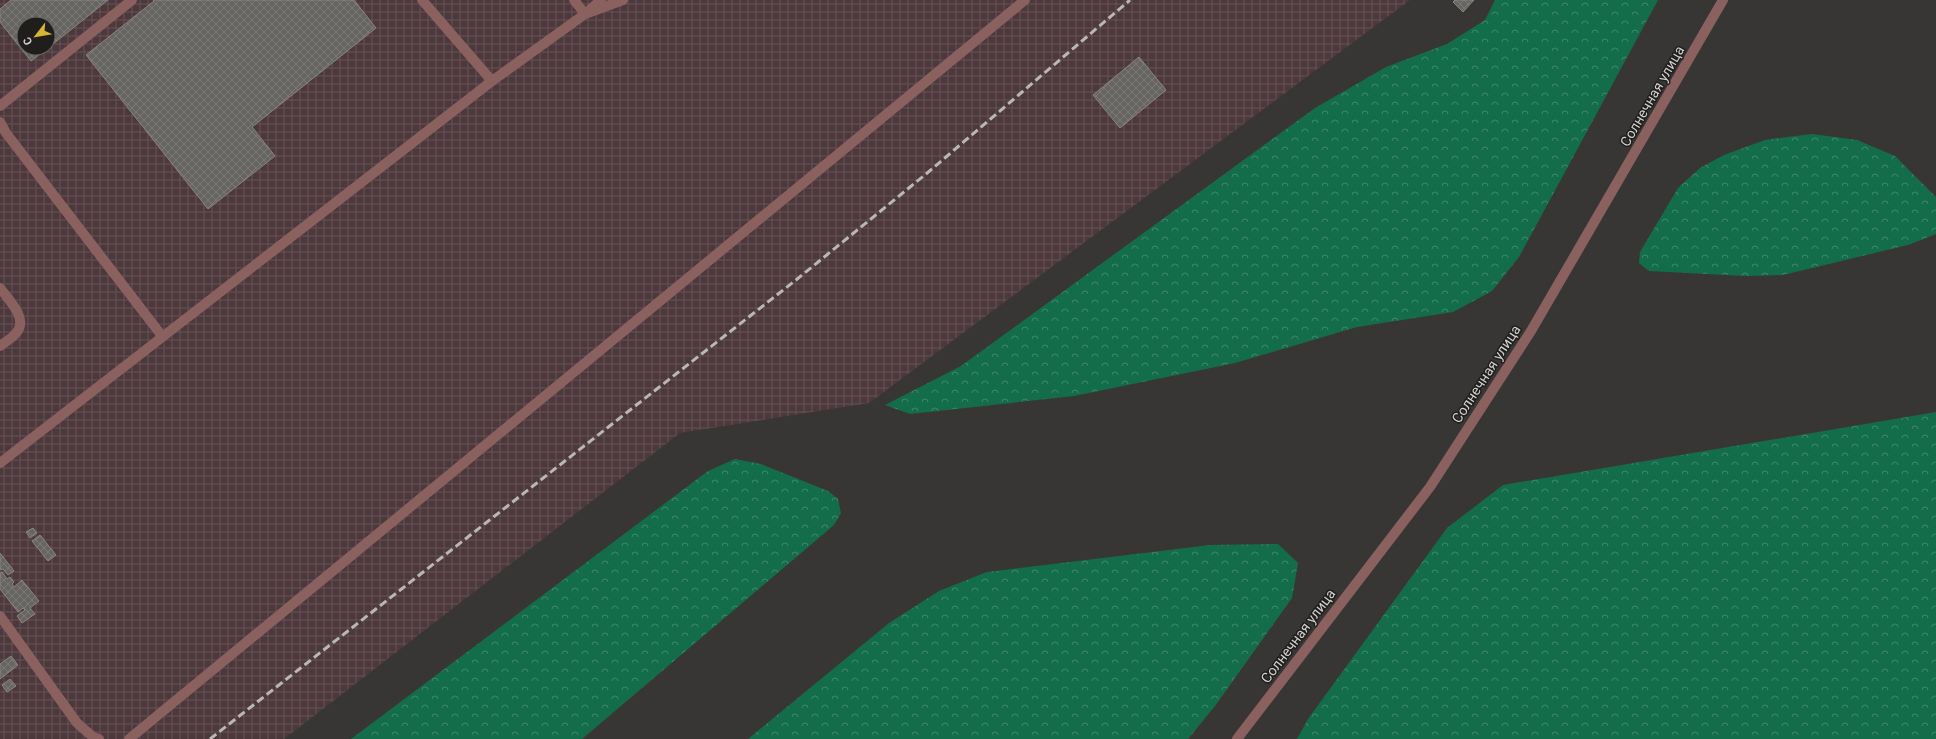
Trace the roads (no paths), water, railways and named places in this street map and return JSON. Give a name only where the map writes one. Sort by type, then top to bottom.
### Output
[{"type":"street","points":[[0,106],[132,0]]},
{"type":"street","points":[[422,0],[492,81]]},
{"type":"street","points":[[574,0],[585,14]]},
{"type":"street","points":[[0,463],[492,81],[585,14],[601,0]]},
{"type":"street","points":[[585,14],[623,0]]},
{"type":"street","points":[[129,739],[1025,0]]},
{"type":"street","name":"Солнечная улица","points":[[1237,739],[1430,487],[1531,331],[1723,0]]},
{"type":"street","points":[[0,122],[6,133],[162,336]]},
{"type":"street","points":[[0,288],[19,316],[21,325],[17,332],[0,346]]},
{"type":"street","points":[[0,616],[77,723],[93,737],[99,739]]},
{"type":"railway","points":[[210,739],[796,280],[926,174],[1130,0]]}]
